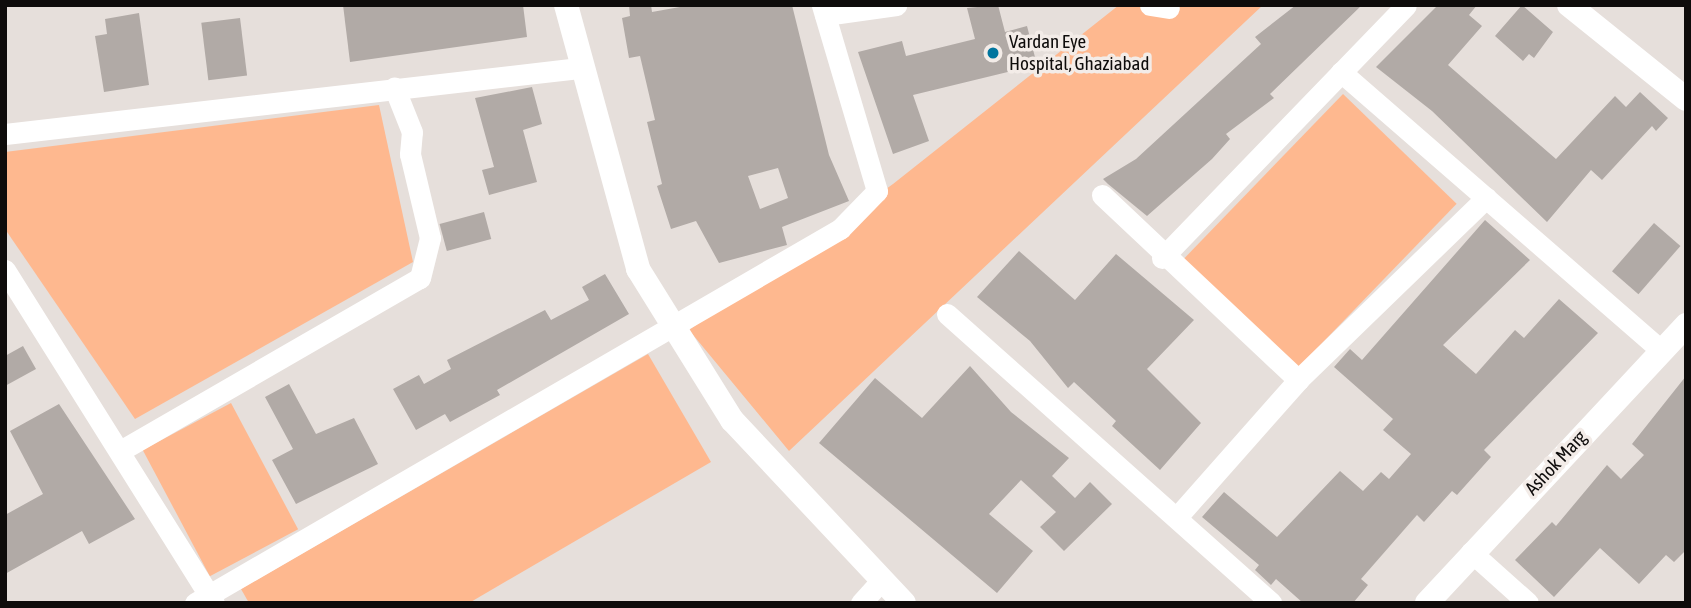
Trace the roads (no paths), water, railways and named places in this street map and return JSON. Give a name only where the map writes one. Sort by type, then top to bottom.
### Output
[{"type":"street","points":[[566,5],[579,68],[638,269],[732,420],[904,603]]},
{"type":"street","points":[[5,270],[120,451],[206,600],[676,328],[840,229],[877,191],[823,10],[896,5]]},
{"type":"street","points":[[1162,258],[1406,5]]},
{"type":"street","points":[[1569,5],[1686,99]]},
{"type":"street","points":[[5,134],[394,86],[579,68]]},
{"type":"street","points":[[1341,72],[1662,351]]},
{"type":"street","points":[[120,451],[420,278],[430,239],[410,154],[412,132],[394,86]]},
{"type":"street","points":[[1102,195],[1162,258],[1298,380]]},
{"type":"street","points":[[1177,517],[1298,380],[1486,198]]},
{"type":"street","points":[[947,314],[1271,603]]},
{"type":"street","name":"Ashok Marg","points":[[1427,603],[1471,552],[1686,325]]},
{"type":"street","points":[[1471,552],[1528,603]]},
{"type":"street","points":[[861,603],[882,580]]},
{"type":"place","name":"Vardan Eye Hospital, Ghaziabad","points":[[993,53]]}]
